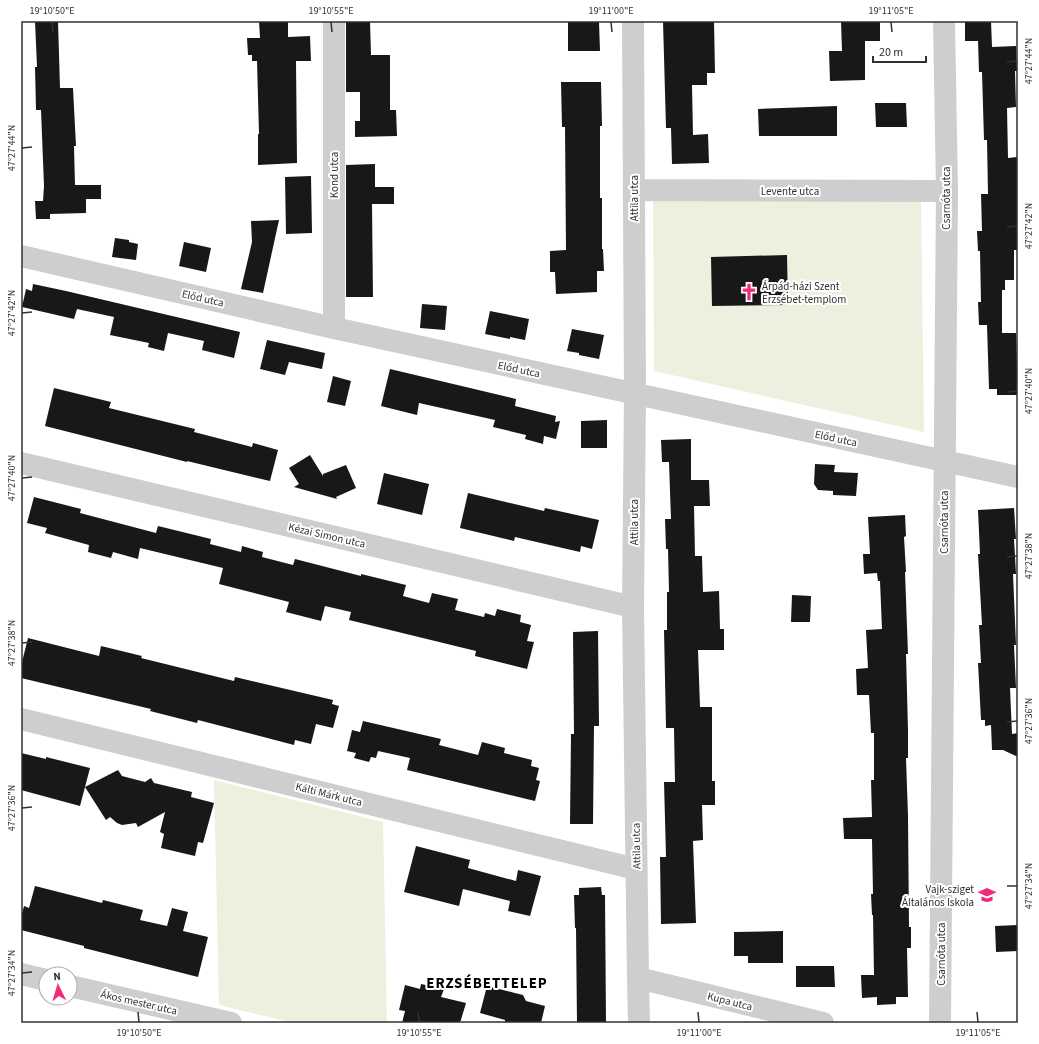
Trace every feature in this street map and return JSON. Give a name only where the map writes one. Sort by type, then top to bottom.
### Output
[{"type":"street","name":"Kond utca","points":[[334,21],[334,328]]},
{"type":"street","name":"Attila utca","points":[[633,21],[635,394],[633,607],[636,869],[640,1023]]},
{"type":"street","name":"Csarnóta utca","points":[[940,1023],[947,191],[944,21]]},
{"type":"street","name":"Levente utca","points":[[634,190],[947,191]]},
{"type":"street","name":"Előd utca","points":[[21,256],[334,328],[1018,477]]},
{"type":"street","name":"Kézai Simon utca","points":[[21,463],[633,607]]},
{"type":"street","name":"Kálti Márk utca","points":[[21,719],[636,869]]},
{"type":"street","points":[[21,974],[38,978]]},
{"type":"street","name":"Kupa utca","points":[[638,978],[823,1023]]},
{"type":"street","name":"Ákos mester utca","points":[[78,988],[231,1023]]},
{"type":"green space","points":[[653,194],[921,199],[924,432],[654,371]]},
{"type":"green space","points":[[214,780],[383,822],[387,1023],[293,1023],[219,1005]]},
{"type":"building","points":[[35,21],[58,21],[60,88],[73,88],[76,146],[74,146],[75,185],[101,185],[101,199],[86,199],[86,213],[50,214],[50,219],[36,219],[35,201],[43,201],[44,186],[41,110],[36,110],[35,67],[37,67]]},
{"type":"building","points":[[259,21],[288,21],[288,37],[310,36],[311,61],[296,61],[297,163],[258,165],[259,134],[257,61],[252,61],[252,55],[248,55],[247,38],[260,38]]},
{"type":"building","points":[[346,21],[370,21],[371,55],[390,55],[390,110],[396,110],[397,136],[355,137],[355,121],[360,121],[360,92],[346,92]]},
{"type":"building","points":[[663,21],[714,21],[715,73],[707,73],[707,85],[692,85],[693,135],[708,134],[709,163],[672,164],[671,128],[666,128]]},
{"type":"building","points":[[841,21],[880,21],[880,41],[865,41],[865,80],[830,81],[829,51],[842,51]]},
{"type":"building","points":[[965,21],[991,21],[992,47],[1016,46],[1016,107],[1007,108],[1008,158],[1017,157],[1018,250],[1014,250],[1014,280],[1005,280],[1005,290],[1002,290],[1002,333],[1016,333],[1018,395],[997,395],[997,389],[989,389],[987,325],[979,325],[978,302],[981,302],[980,251],[978,251],[977,231],[982,231],[981,194],[988,194],[987,140],[984,140],[982,72],[979,72],[978,41],[965,41]]},
{"type":"building","points":[[568,22],[599,22],[600,51],[568,51]]},
{"type":"building","points":[[561,82],[601,82],[602,126],[600,126],[600,198],[602,198],[602,249],[604,271],[597,271],[597,292],[556,294],[555,272],[550,272],[550,251],[566,250],[565,127],[562,127]]},
{"type":"building","points":[[875,103],[906,103],[907,127],[876,127]]},
{"type":"building","points":[[837,106],[837,136],[759,136],[758,109]]},
{"type":"building","points":[[375,164],[375,187],[394,187],[394,204],[372,204],[373,297],[346,297],[346,165]]},
{"type":"building","points":[[311,176],[312,233],[286,234],[285,177]]},
{"type":"building","points":[[279,220],[263,293],[241,289],[252,242],[251,221]]},
{"type":"building","points":[[115,238],[129,240],[129,242],[138,244],[136,260],[112,257]]},
{"type":"building","points":[[184,242],[211,248],[206,272],[179,266]]},
{"type":"building","name":"Árpád-házi Szent Erzsébet-templom","points":[[787,255],[788,305],[712,306],[711,257]]},
{"type":"building","points":[[33,284],[240,332],[234,358],[202,350],[204,341],[168,333],[164,351],[148,347],[149,343],[110,335],[114,317],[77,309],[74,319],[22,307],[26,289],[32,291]]},
{"type":"building","points":[[422,304],[447,306],[445,330],[420,328]]},
{"type":"building","points":[[490,311],[529,319],[525,340],[510,337],[510,339],[485,334]]},
{"type":"building","points":[[572,329],[604,335],[599,359],[567,351]]},
{"type":"building","points":[[267,340],[325,353],[322,369],[289,362],[285,375],[260,369]]},
{"type":"building","points":[[390,369],[516,399],[515,406],[556,416],[555,422],[560,421],[556,439],[544,436],[543,444],[525,439],[526,435],[493,427],[495,420],[419,403],[417,415],[381,406]]},
{"type":"building","points":[[333,376],[351,381],[345,406],[327,402]]},
{"type":"building","points":[[54,388],[111,402],[109,408],[195,429],[194,432],[252,447],[253,443],[278,450],[270,481],[187,462],[45,426]]},
{"type":"building","points":[[607,420],[607,448],[581,448],[581,421]]},
{"type":"building","points":[[691,439],[691,480],[709,480],[710,506],[694,506],[695,556],[702,556],[703,592],[719,591],[720,629],[724,629],[724,650],[698,650],[700,707],[712,707],[712,781],[715,781],[715,805],[702,805],[703,840],[693,841],[696,923],[661,924],[660,857],[666,857],[664,782],[675,782],[674,728],[666,728],[664,630],[667,630],[667,592],[669,592],[668,549],[666,549],[665,519],[671,519],[669,462],[662,462],[661,440]]},
{"type":"building","points":[[310,455],[323,476],[323,474],[346,465],[356,488],[336,497],[337,499],[294,487],[299,484],[289,468]]},
{"type":"building","points":[[815,464],[835,465],[834,472],[858,473],[856,496],[833,495],[833,491],[818,490],[814,484]]},
{"type":"building","points":[[384,473],[429,484],[422,515],[377,504]]},
{"type":"building","points":[[468,493],[544,511],[545,508],[599,520],[592,549],[581,546],[580,552],[515,537],[514,541],[460,528]]},
{"type":"building","points":[[34,497],[81,509],[80,513],[156,533],[158,526],[211,539],[210,544],[241,552],[242,546],[263,552],[262,557],[293,565],[295,559],[361,576],[361,574],[406,585],[403,596],[429,603],[432,593],[458,599],[455,610],[484,617],[485,613],[495,616],[497,609],[521,615],[520,622],[531,625],[527,641],[534,642],[527,669],[475,656],[476,651],[349,620],[351,612],[325,606],[321,621],[286,612],[289,602],[219,584],[223,568],[140,548],[138,559],[113,552],[111,558],[88,552],[89,545],[45,533],[47,528],[27,523]]},
{"type":"building","points":[[1014,508],[1016,574],[1013,574],[1016,688],[1010,688],[1012,734],[1018,733],[1018,757],[1003,750],[992,750],[991,725],[985,726],[985,720],[981,720],[978,663],[981,663],[979,625],[982,625],[978,554],[980,554],[978,510]]},
{"type":"building","points":[[905,515],[906,536],[904,537],[908,654],[906,654],[908,758],[906,758],[909,927],[911,927],[911,948],[907,948],[908,997],[896,997],[896,1004],[877,1005],[877,997],[862,998],[861,975],[874,975],[873,915],[871,894],[873,894],[872,839],[844,839],[843,818],[872,817],[871,780],[874,780],[874,733],[871,733],[869,695],[857,695],[856,669],[868,668],[866,630],[882,629],[880,581],[878,581],[877,573],[864,574],[863,554],[870,554],[868,517]]},
{"type":"building","points":[[792,595],[811,596],[810,622],[791,622]]},
{"type":"building","points":[[598,631],[599,726],[594,726],[593,824],[570,824],[571,734],[574,734],[573,632]]},
{"type":"building","points":[[28,638],[99,656],[101,646],[142,656],[141,658],[234,681],[235,677],[333,700],[332,704],[339,706],[333,728],[316,724],[311,744],[295,740],[294,745],[198,720],[197,723],[150,711],[151,709],[21,678],[21,666]]},
{"type":"building","points":[[363,721],[441,739],[439,745],[478,755],[482,742],[505,748],[504,753],[532,760],[531,766],[539,768],[536,780],[540,781],[535,801],[407,770],[410,758],[378,751],[376,758],[371,757],[369,762],[354,758],[356,753],[347,751],[352,730],[360,732]]},
{"type":"building","points":[[21,753],[46,759],[46,757],[90,768],[80,806],[21,790]]},
{"type":"building","points":[[118,770],[122,776],[145,782],[151,778],[154,783],[192,792],[191,797],[214,803],[203,843],[198,842],[195,856],[161,848],[164,834],[160,832],[165,812],[138,827],[136,823],[122,825],[110,817],[106,820],[85,787]]},
{"type":"building","points":[[416,846],[470,860],[468,868],[516,881],[518,870],[541,876],[530,916],[508,911],[510,901],[463,889],[459,906],[404,892]]},
{"type":"building","points":[[35,886],[102,903],[103,900],[143,910],[140,920],[167,926],[172,908],[188,912],[183,931],[208,937],[198,977],[84,948],[84,946],[21,930],[21,918],[24,906],[29,908]]},
{"type":"building","points":[[601,887],[602,895],[605,895],[606,1023],[577,1023],[576,928],[574,895],[579,895],[579,888]]},
{"type":"building","points":[[1018,925],[1018,951],[996,952],[995,926]]},
{"type":"building","points":[[783,931],[783,963],[748,963],[748,956],[734,956],[734,932]]},
{"type":"building","points":[[796,966],[834,966],[835,987],[796,987]]},
{"type":"building","points":[[421,984],[444,989],[441,997],[466,1003],[460,1023],[402,1023],[405,1011],[399,1010],[405,985],[420,989]]},
{"type":"building","points":[[487,986],[523,995],[526,1001],[545,1006],[541,1023],[505,1023],[505,1020],[480,1013]]},
{"type":"place","name":"Árpád-házi Szent Erzsébet-templom","points":[[749,292]]},
{"type":"place","name":"Vajk-sziget Általános Iskola","points":[[987,895]]},
{"type":"district","name":"ERZSÉBETTELEP","points":[[487,983]]}]
